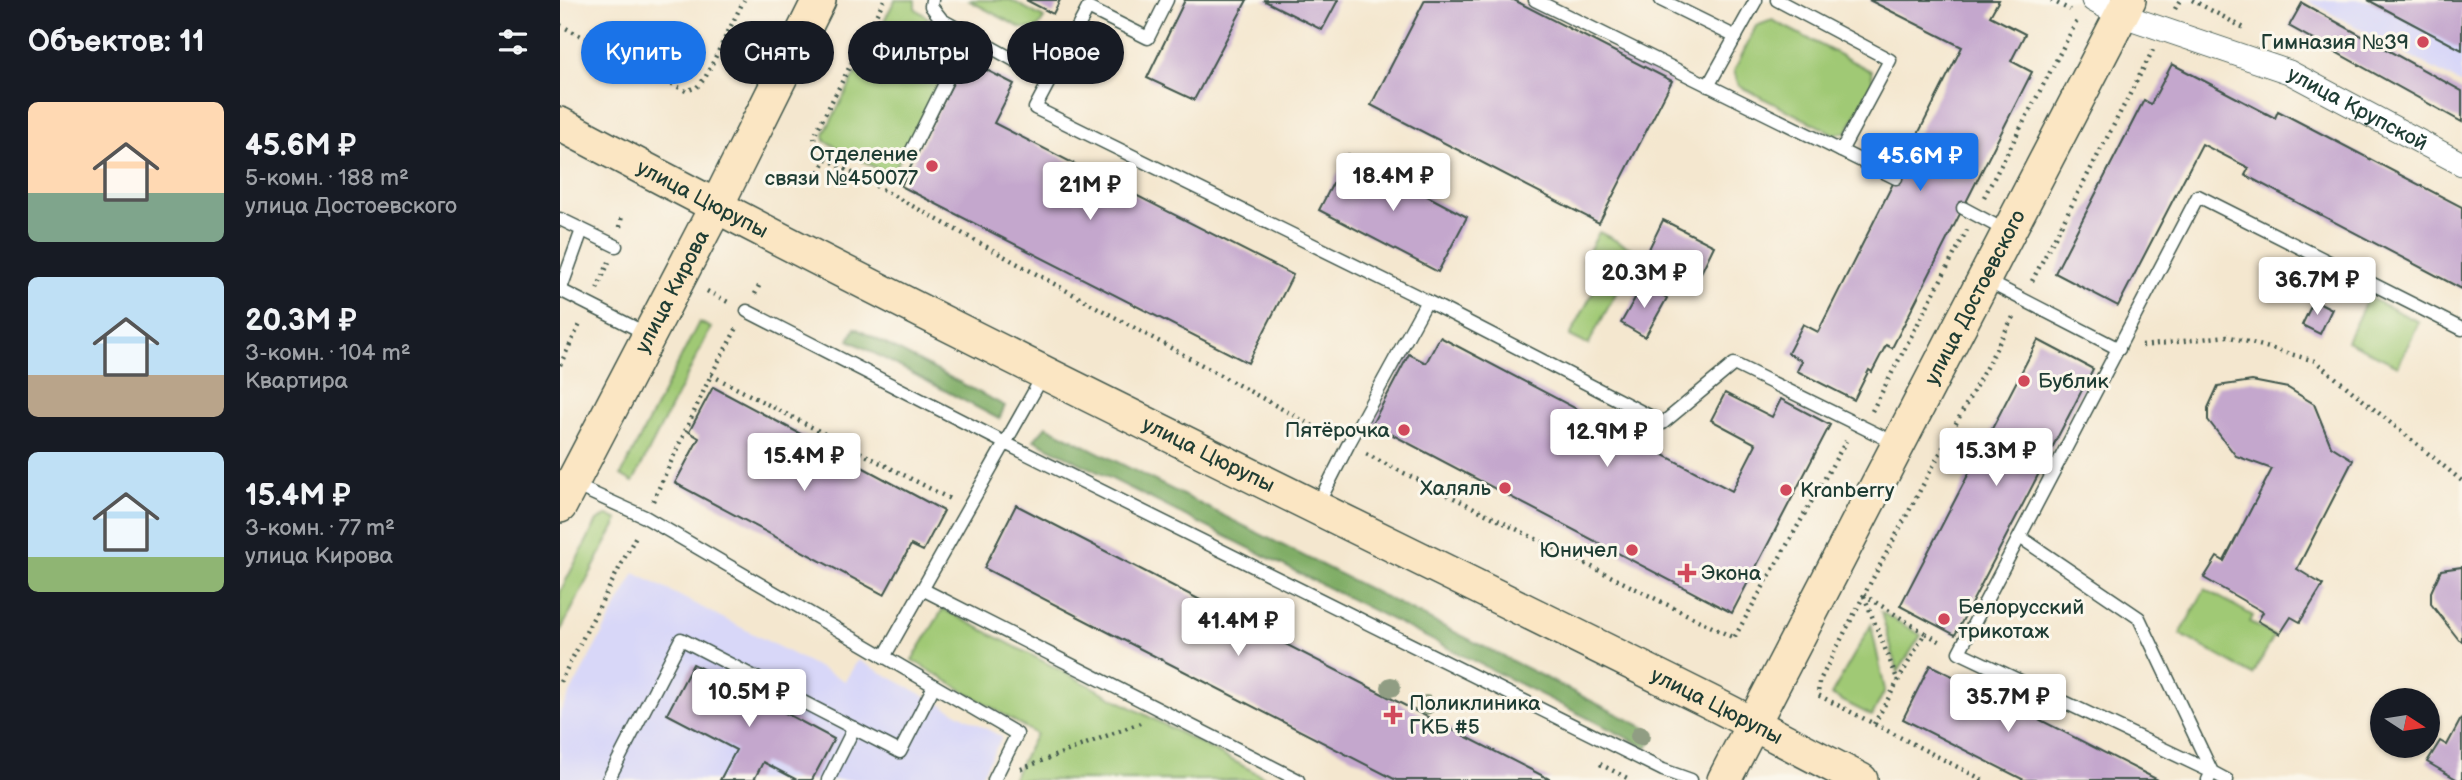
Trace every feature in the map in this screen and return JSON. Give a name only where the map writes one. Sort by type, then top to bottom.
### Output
[{"type":"main road","name":"улица Кирова","points":[[566,495],[716,207],[819,0]]},
{"type":"main road","name":"улица Достоевского","points":[[1724,780],[2008,232],[2114,5]]},
{"type":"main road","name":"улица Цюрупы","points":[[560,124],[716,207],[1044,373],[1861,780]]},
{"type":"street","name":"улица Крупской","points":[[2114,5],[2163,30],[2288,72],[2462,164]]},
{"type":"lane","points":[[932,0],[931,6],[944,21]]},
{"type":"lane","points":[[1124,26],[1149,38],[1167,0]]},
{"type":"lane","points":[[1535,0],[1896,178]]},
{"type":"lane","points":[[1661,0],[1736,37]]},
{"type":"lane","points":[[1708,86],[1756,0]]},
{"type":"lane","points":[[1777,0],[1890,60],[1841,151]]},
{"type":"lane","points":[[1080,21],[1087,8],[1114,21]]},
{"type":"lane","points":[[911,152],[944,84]]},
{"type":"lane","points":[[1048,84],[1035,108],[1427,301],[1663,423],[1734,364],[1898,445]]},
{"type":"lane","points":[[2227,780],[2210,776],[1959,652],[2198,196],[2462,329]]},
{"type":"lane","points":[[1963,208],[2008,232]]},
{"type":"lane","points":[[560,219],[616,246]]},
{"type":"lane","points":[[582,230],[560,290],[649,335]]},
{"type":"lane","points":[[1984,279],[2119,349]]},
{"type":"lane","points":[[1316,509],[1427,301]]},
{"type":"lane","points":[[747,311],[1004,443],[1663,769],[1692,780]]},
{"type":"lane","points":[[884,657],[1044,373]]},
{"type":"lane","points":[[566,495],[645,517],[1017,734],[994,780]]},
{"type":"lane","points":[[2020,537],[2138,618],[2210,776]]},
{"type":"lane","points":[[922,589],[1297,780]]},
{"type":"lane","points":[[608,780],[681,639],[900,752],[934,686]]},
{"type":"lane","points":[[828,780],[854,728]]},
{"type":"path","points":[[560,25],[686,91],[697,88],[705,78],[744,0]]},
{"type":"path","points":[[884,0],[814,136],[816,153],[1348,445],[1734,638],[1856,424],[1871,414],[2080,16],[2051,0]]},
{"type":"path","points":[[1983,780],[1818,695],[1819,682],[2179,0]]},
{"type":"path","points":[[813,184],[826,159]]},
{"type":"path","points":[[706,291],[747,311]]},
{"type":"path","points":[[2119,349],[2227,336],[2315,361],[2462,481]]},
{"type":"path","points":[[711,375],[968,508]]},
{"type":"path","points":[[1864,595],[1959,652]]},
{"type":"path","points":[[1864,595],[1898,681]]},
{"type":"path","points":[[1874,724],[1925,633]]},
{"type":"path","points":[[994,780],[1164,713]]},
{"type":"shaded area","name":"Гимназия №39","points":[[2306,0],[2462,0],[2462,84]]},
{"type":"shaded area","points":[[635,573],[845,681],[858,660],[1002,737],[979,780],[560,780],[560,712]]},
{"type":"green space","points":[[895,0],[915,0],[915,8],[933,21],[884,21]]},
{"type":"green space","points":[[968,0],[1011,0],[1044,18],[1042,21],[1008,21]]},
{"type":"green space","points":[[1772,20],[1871,71],[1873,83],[1847,132],[1834,134],[1739,86],[1734,71],[1756,26]]},
{"type":"green space","points":[[850,84],[940,84],[891,176],[825,141],[824,134]]},
{"type":"green space","points":[[1599,232],[1638,252],[1588,345],[1570,336],[1604,271],[1584,260]]},
{"type":"green space","points":[[2368,297],[2419,322],[2398,366],[2347,341]]},
{"type":"green space","points":[[699,322],[711,328],[633,482],[621,475]]},
{"type":"green space","points":[[855,328],[1005,406],[999,419],[849,340]]},
{"type":"green space","points":[[1046,426],[1655,733],[1647,748],[1034,440]]},
{"type":"green space","points":[[608,515],[618,520],[560,632],[560,592],[597,521]]},
{"type":"green space","points":[[2205,589],[2253,616],[2250,622],[2274,636],[2253,675],[2180,634]]},
{"type":"green space","points":[[943,609],[1270,780],[1012,780],[1036,734],[912,660]]},
{"type":"green space","points":[[1881,612],[1921,635],[1898,672]]},
{"type":"green space","points":[[1871,625],[1885,690],[1872,716],[1831,695]]},
{"type":"building","points":[[1026,0],[1060,0],[1053,14]]},
{"type":"building","points":[[1185,0],[1247,0],[1194,100],[1147,78]]},
{"type":"building","points":[[1263,0],[1338,0],[1322,30]]},
{"type":"building","points":[[1425,0],[1514,0],[1672,81],[1599,223],[1371,105]]},
{"type":"building","points":[[1869,0],[1999,0],[1990,16],[2025,34],[2011,61],[2032,72],[1892,348],[1886,345],[1872,372],[1869,370],[1854,400],[1797,371],[1802,361],[1788,353],[1803,324],[1818,332],[1962,47]]},
{"type":"building","name":"Гимназия №39","points":[[2368,0],[2462,0],[2462,50]]},
{"type":"building","points":[[2302,3],[2462,91],[2462,122],[2289,26]]},
{"type":"building","points":[[2172,64],[2275,118],[2278,111],[2462,207],[2462,289],[2245,175],[2249,168],[2202,144],[2118,306],[2055,273],[2144,100],[2151,104]]},
{"type":"building","points":[[993,73],[1007,80],[1007,84],[1014,84],[994,123],[1293,275],[1248,363],[901,186],[952,84],[993,84]]},
{"type":"building","points":[[1348,154],[1467,217],[1438,272],[1319,210]]},
{"type":"building","points":[[1663,220],[1714,246],[1696,283],[1645,257]]},
{"type":"building","points":[[1643,284],[1667,298],[1645,337],[1621,323]]},
{"type":"building","points":[[2314,300],[2332,309],[2320,334],[2302,325]]},
{"type":"building","points":[[1440,337],[1732,491],[1756,444],[1711,420],[1725,393],[1772,417],[1781,399],[1830,425],[1732,613],[1372,424],[1409,354],[1426,363]]},
{"type":"building","points":[[2038,340],[2093,369],[1955,635],[1900,606]]},
{"type":"building","points":[[2252,381],[2288,388],[2314,404],[2331,446],[2353,460],[2297,569],[2323,585],[2300,622],[2291,617],[2280,634],[2258,621],[2263,612],[2204,578],[2217,557],[2224,561],[2272,469],[2236,456],[2208,420],[2208,408],[2218,386]]},
{"type":"building","points":[[713,387],[944,511],[923,551],[911,545],[884,595],[675,483],[699,438],[689,432]]},
{"type":"building","points":[[1016,505],[1551,780],[1396,780],[1133,645],[984,568]]},
{"type":"building","points":[[2462,567],[2462,641],[2431,604],[2431,592],[2441,570]]},
{"type":"building","points":[[693,664],[834,739],[812,780],[797,780],[763,762],[754,780],[720,780],[736,750],[667,714]]},
{"type":"building","points":[[1930,665],[2158,780],[2024,780],[1903,719]]},
{"type":"building","points":[[2462,717],[2462,780],[2427,762],[2429,758],[2440,758],[2440,741],[2447,745]]},
{"type":"place","name":"Гимназия №39","points":[[2423,42]]},
{"type":"place","name":"Отделение связи №450077","points":[[932,166]]},
{"type":"place","name":"Бублик","points":[[2024,381]]},
{"type":"place","name":"Пятёрочка","points":[[1404,430]]},
{"type":"place","name":"Халяль","points":[[1505,488]]},
{"type":"place","name":"Kranberry","points":[[1786,490]]},
{"type":"place","name":"Юничел","points":[[1632,550]]},
{"type":"place","name":"Экона","points":[[1687,573]]},
{"type":"place","name":"Белорусский трикотаж","points":[[1944,619]]},
{"type":"place","name":"Поликлиника ГКБ #5","points":[[1393,715]]}]
